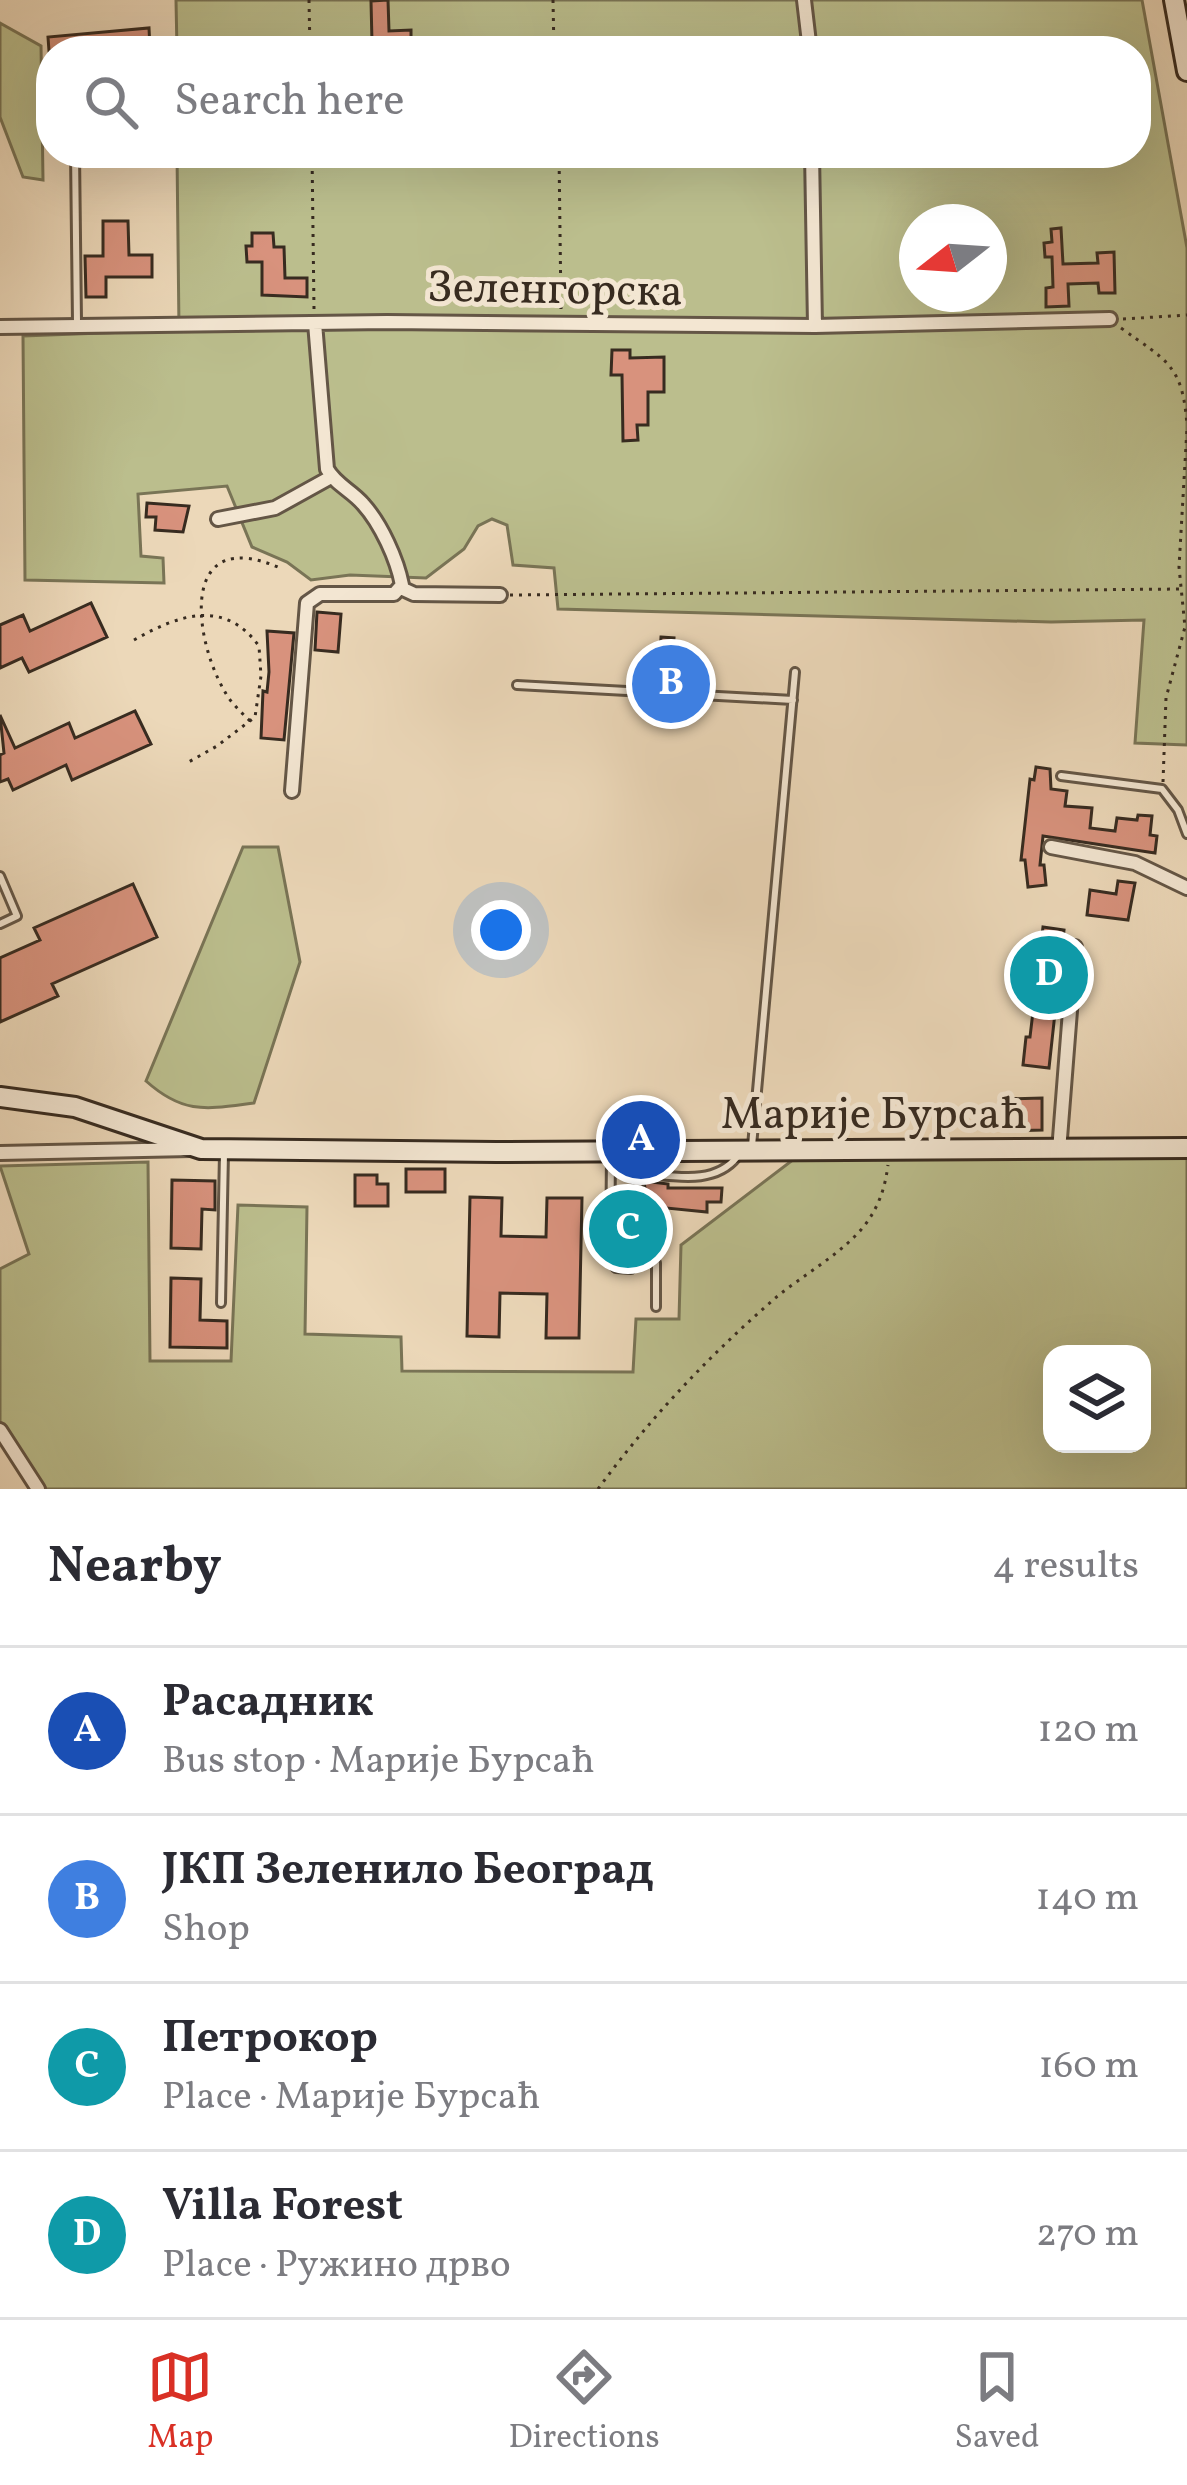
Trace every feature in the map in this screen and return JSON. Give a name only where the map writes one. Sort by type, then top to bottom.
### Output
[{"type":"street","points":[[804,0],[808,36]]},
{"type":"street","points":[[1174,0],[1187,71]]},
{"type":"street","points":[[812,168],[815,326]]},
{"type":"street","name":"Зеленгорска","points":[[0,327],[316,322],[815,326],[1110,320]]},
{"type":"street","points":[[292,791],[307,603],[320,594],[394,594],[401,588],[401,577],[377,524],[363,504],[331,477],[325,463],[316,322]]},
{"type":"street","points":[[218,519],[268,510],[331,477]]},
{"type":"street","points":[[401,588],[415,594],[500,595]]},
{"type":"street","points":[[1051,847],[1135,862],[1187,888]]},
{"type":"street","points":[[1059,1151],[1075,947]]},
{"type":"street","name":"Марије Бурсаћ","points":[[0,1096],[75,1107],[201,1149]]},
{"type":"street","name":"Марије Бурсаћ","points":[[0,1153],[1187,1148]]},
{"type":"street","points":[[0,1430],[38,1489]]},
{"type":"lane","points":[[75,168],[77,326]]},
{"type":"lane","points":[[635,1173],[710,1176],[722,1173],[747,1150],[795,672]]},
{"type":"lane","points":[[517,685],[793,700]]},
{"type":"lane","points":[[1060,776],[1162,789],[1178,810],[1187,834]]},
{"type":"lane","points":[[0,876],[17,916],[0,924]]},
{"type":"lane","points":[[221,1303],[224,1150]]},
{"type":"lane","points":[[618,1151],[635,1173],[641,1192],[639,1259],[631,1269],[616,1268],[610,1262],[618,1151]]},
{"type":"lane","points":[[639,1259],[656,1263],[656,1307]]},
{"type":"path","points":[[309,0],[310,36]]},
{"type":"path","points":[[553,0],[554,36]]},
{"type":"path","points":[[312,168],[316,322]]},
{"type":"path","points":[[559,168],[561,324]]},
{"type":"path","points":[[1110,320],[1187,315]]},
{"type":"path","points":[[1110,320],[1161,356],[1179,378],[1187,427],[1180,589],[1185,627],[1166,698],[1162,789]]},
{"type":"path","points":[[250,721],[223,689],[206,646],[200,613],[205,580],[228,559],[249,556],[280,568]]},
{"type":"path","points":[[500,595],[1180,589]]},
{"type":"path","points":[[134,640],[200,613],[236,624],[259,646],[259,703],[250,721],[187,763]]},
{"type":"path","points":[[598,1489],[661,1408],[723,1344],[854,1237],[877,1209],[889,1150]]},
{"type":"green space","points":[[176,0],[1142,0],[1149,36],[177,36]]},
{"type":"green space","points":[[0,23],[36,43],[36,168],[43,168],[43,180],[23,177],[0,117]]},
{"type":"green space","points":[[1151,50],[1187,248],[1187,745],[1135,743],[1144,620],[1051,622],[558,609],[554,568],[513,565],[507,525],[492,519],[478,526],[464,549],[426,578],[350,575],[311,580],[287,562],[252,547],[227,486],[138,494],[141,556],[163,558],[164,583],[25,580],[23,336],[179,330],[177,168],[1151,168]]},
{"type":"green space","points":[[243,847],[278,847],[300,962],[254,1103],[197,1107],[172,1100],[146,1081]]},
{"type":"green space","points":[[1187,1148],[1187,1489],[35,1489],[0,1440],[0,1269],[29,1254],[0,1166],[148,1162],[150,1361],[231,1361],[238,1205],[307,1207],[305,1334],[401,1337],[402,1371],[633,1372],[636,1319],[679,1319],[681,1245],[794,1159]]},
{"type":"building","points":[[388,0],[389,31],[411,30],[411,36],[372,36],[371,1]]},
{"type":"building","points":[[149,28],[149,36],[59,36]]},
{"type":"building","points":[[103,221],[128,221],[129,255],[152,255],[152,277],[106,277],[106,297],[86,297],[85,256],[103,256]]},
{"type":"building","points":[[1061,228],[1063,264],[1098,263],[1097,253],[1114,252],[1115,293],[1099,293],[1098,283],[1068,284],[1069,306],[1046,307],[1046,288],[1053,287],[1052,257],[1045,257],[1044,243],[1052,242],[1051,229]]},
{"type":"building","points":[[252,233],[273,233],[274,247],[284,247],[285,278],[307,278],[307,297],[262,295],[262,262],[247,262],[246,246],[252,246]]},
{"type":"building","points":[[612,350],[630,350],[630,358],[664,357],[664,392],[648,392],[648,425],[637,425],[638,440],[623,441],[622,375],[611,375]]},
{"type":"building","points":[[147,503],[189,506],[183,532],[155,530],[156,517],[146,517]]},
{"type":"building","points":[[91,603],[107,637],[29,672],[22,658],[0,668],[0,625],[23,615],[30,631]]},
{"type":"building","points":[[317,612],[341,614],[338,652],[315,650]]},
{"type":"building","points":[[267,631],[294,633],[284,740],[261,738],[263,691],[267,692],[269,672]]},
{"type":"building","points":[[661,637],[674,638],[672,673],[688,674],[687,687],[654,685]]},
{"type":"building","points":[[135,711],[151,744],[72,780],[66,765],[13,790],[8,779],[0,782],[0,755],[4,753],[0,715],[15,748],[69,723],[75,738]]},
{"type":"building","points":[[1036,767],[1050,769],[1051,789],[1067,791],[1065,806],[1092,808],[1090,828],[1115,831],[1117,818],[1152,816],[1155,853],[1043,836],[1040,865],[1044,865],[1046,885],[1028,887],[1025,860],[1021,860],[1030,779],[1034,780]]},
{"type":"building","points":[[1118,881],[1135,883],[1128,920],[1087,915],[1090,890],[1116,894]]},
{"type":"building","points":[[133,884],[157,937],[52,984],[58,996],[0,1022],[0,958],[40,940],[34,928]]},
{"type":"building","points":[[1043,927],[1064,930],[1049,1068],[1023,1065]]},
{"type":"building","points":[[1042,1098],[1042,1130],[1004,1131],[1003,1099]]},
{"type":"building","points":[[406,1169],[445,1169],[445,1192],[406,1192]]},
{"type":"building","points":[[355,1175],[377,1175],[377,1184],[388,1184],[388,1206],[355,1206]]},
{"type":"building","points":[[172,1180],[215,1181],[215,1210],[202,1209],[201,1249],[171,1248]]},
{"type":"building","points":[[644,1181],[668,1184],[668,1188],[722,1188],[721,1202],[707,1202],[707,1212],[667,1208],[666,1212],[648,1212]]},
{"type":"building","points":[[470,1197],[502,1198],[501,1236],[546,1237],[547,1198],[582,1198],[579,1338],[546,1338],[547,1294],[500,1293],[499,1337],[467,1336]]},
{"type":"building","points":[[171,1278],[201,1279],[200,1320],[227,1321],[227,1348],[170,1347]]},
{"type":"place","name":"ЈКП Зеленило Београд","points":[[671,684]]},
{"type":"place","name":"Villa Forest","points":[[1049,975]]},
{"type":"place","name":"Расадник","points":[[641,1140]]},
{"type":"place","name":"Петрокор","points":[[628,1229]]}]
